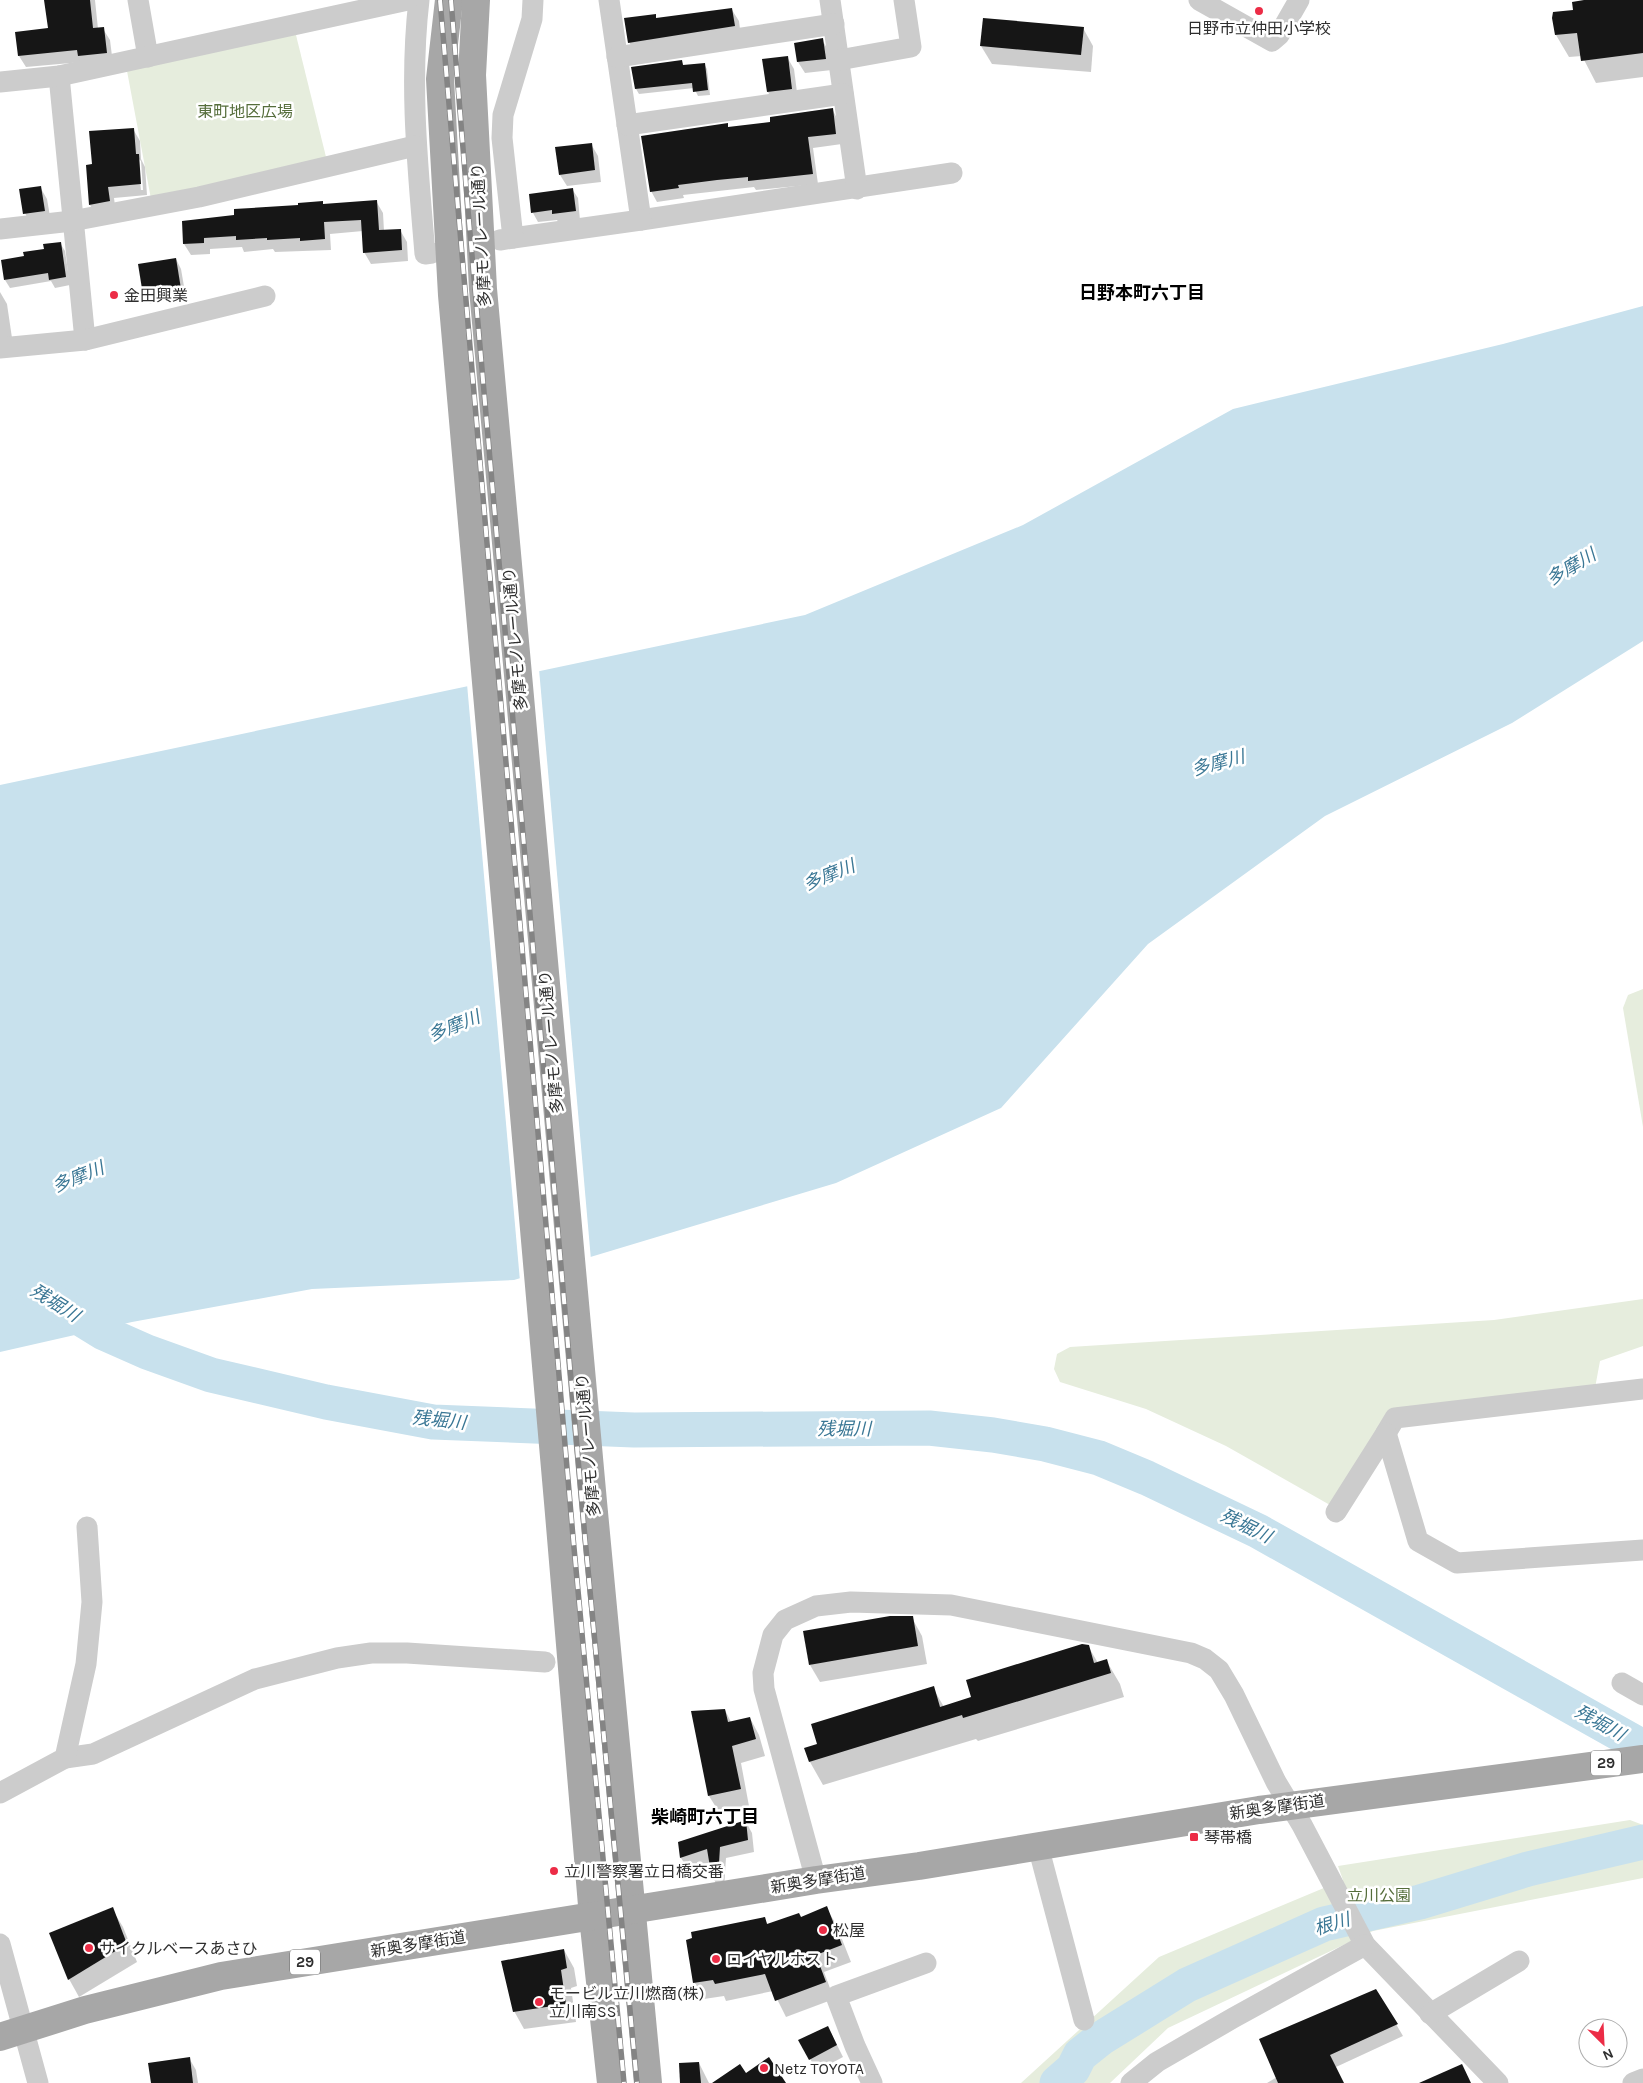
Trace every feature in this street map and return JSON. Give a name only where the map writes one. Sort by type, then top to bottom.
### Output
[{"type":"main road","name":"多摩モノレール通り","points":[[449,0],[440,79],[452,295],[593,1917],[611,2083]]},
{"type":"main road","name":"多摩モノレール通り","points":[[476,0],[472,75],[483,289],[593,1502],[648,2083]]},
{"type":"main road","name":"新奥多摩街道","points":[[12,2033],[85,2010],[221,1976],[1290,1805],[1568,1767],[1643,1759]]},
{"type":"street","points":[[138,0],[148,57]]},
{"type":"street","points":[[0,82],[59,76],[408,0]]},
{"type":"street","points":[[419,0],[415,35],[416,146],[425,254],[432,253]]},
{"type":"street","points":[[533,0],[532,19],[503,115],[502,138],[506,239],[857,189],[952,173]]},
{"type":"street","points":[[609,0],[641,220]]},
{"type":"street","points":[[830,0],[857,189]]},
{"type":"street","points":[[839,60],[912,47],[904,0]]},
{"type":"street","points":[[1199,0],[1272,41],[1279,35],[1299,0]]},
{"type":"street","points":[[617,57],[834,24]]},
{"type":"street","points":[[59,76],[85,340]]},
{"type":"street","points":[[627,125],[843,94]]},
{"type":"street","points":[[0,229],[72,222],[199,197],[416,146]]},
{"type":"street","points":[[0,348],[85,340],[265,296]]},
{"type":"street","points":[[1336,1512],[1395,1418],[1643,1389]]},
{"type":"street","points":[[1386,1433],[1418,1541],[1457,1563],[1643,1550]]},
{"type":"street","points":[[64,1758],[86,1664],[92,1602],[87,1527]]},
{"type":"street","points":[[816,1880],[764,1689],[763,1673],[774,1635],[785,1620],[816,1606],[851,1602],[950,1604],[1191,1653],[1205,1659],[1219,1670],[1234,1695],[1276,1782],[1365,1945],[1498,2083]]},
{"type":"street","points":[[0,1792],[64,1758],[93,1754],[255,1679],[337,1658],[372,1653],[407,1653],[545,1662]]},
{"type":"street","points":[[1643,1679],[1622,1683],[1643,1695]]},
{"type":"street","points":[[1038,1846],[1084,2020]]},
{"type":"street","points":[[0,1944],[12,2033],[38,2083]]},
{"type":"street","points":[[1132,2083],[1157,2062],[1365,1945]]},
{"type":"street","points":[[1430,2014],[1519,1961]]},
{"type":"street","points":[[872,2083],[855,2046],[836,1996],[926,1963]]},
{"type":"street","points":[[1633,2083],[1643,2079]]},
{"type":"green space","name":"東町地区広場","points":[[295,31],[327,161],[151,199],[127,71]]},
{"type":"green space","points":[[1643,989],[1643,1127],[1623,1008],[1628,995]]},
{"type":"green space","points":[[1643,1299],[1643,1346],[1600,1361],[1595,1388],[1392,1413],[1330,1505],[1226,1446],[1146,1409],[1060,1382],[1054,1369],[1057,1354],[1070,1347],[1494,1320]]},
{"type":"green space","name":"立川公園","points":[[1630,1820],[1643,1825],[1643,1878],[1373,1931],[1168,2028],[1110,2083],[1021,2083],[1159,1957],[1343,1880],[1338,1866]]},
{"type":"water","name":"多摩川","points":[[1643,306],[1643,641],[1512,723],[1325,816],[1148,944],[1001,1108],[836,1183],[514,1280],[312,1289],[132,1322],[0,1352],[0,785],[805,615],[1023,525],[1233,409],[1503,344]]},
{"type":"pier","points":[[539,669],[591,1260],[520,1281],[467,684]]},
{"type":"building","points":[[44,0],[90,0],[93,28],[104,27],[107,53],[78,56],[77,50],[18,56],[15,32],[48,28]]},
{"type":"building","points":[[1584,0],[1643,0],[1643,53],[1581,61],[1577,33],[1555,35],[1552,18],[1553,12],[1573,10],[1572,2]]},
{"type":"building","points":[[732,8],[735,26],[628,43],[624,18],[656,14],[656,18]]},
{"type":"building","points":[[983,18],[1084,27],[1081,55],[980,46]]},
{"type":"building","points":[[823,38],[826,59],[797,62],[794,43]]},
{"type":"building","points":[[788,56],[792,89],[767,92],[762,59]]},
{"type":"building","points":[[682,60],[683,65],[705,63],[708,90],[693,92],[692,83],[635,89],[631,67]]},
{"type":"building","points":[[833,108],[836,134],[808,137],[813,174],[748,181],[748,177],[717,180],[678,185],[679,188],[650,192],[641,136],[728,123],[728,127],[770,122],[770,117]]},
{"type":"building","points":[[134,128],[136,154],[139,154],[141,184],[108,187],[110,201],[89,205],[86,165],[92,164],[89,131]]},
{"type":"building","points":[[592,143],[595,170],[559,175],[555,147]]},
{"type":"building","points":[[41,186],[45,211],[23,214],[19,189]]},
{"type":"building","points":[[573,188],[576,211],[552,214],[552,210],[531,213],[529,194]]},
{"type":"building","points":[[377,200],[379,230],[401,229],[402,250],[363,253],[361,220],[324,222],[325,239],[300,241],[300,238],[236,240],[236,236],[204,238],[204,243],[183,244],[182,221],[234,215],[234,209],[298,205],[298,203],[323,201],[323,204]]},
{"type":"building","points":[[61,242],[66,277],[49,280],[48,273],[4,280],[1,260],[24,256],[23,252],[44,249],[43,244]]},
{"type":"building","points":[[176,258],[181,289],[143,295],[138,264]]},
{"type":"building","points":[[890,1616],[913,1616],[918,1646],[809,1665],[803,1631]]},
{"type":"building","points":[[1082,1644],[1089,1645],[1094,1663],[1107,1659],[1111,1673],[963,1718],[962,1715],[809,1762],[804,1748],[817,1744],[811,1724],[934,1686],[940,1707],[971,1697],[966,1680]]},
{"type":"building","points":[[725,1709],[728,1722],[750,1717],[756,1739],[732,1746],[741,1789],[708,1796],[691,1711]]},
{"type":"building","points":[[746,1820],[748,1840],[720,1847],[718,1879],[712,1879],[707,1849],[680,1858],[678,1842]]},
{"type":"building","points":[[827,1906],[842,1945],[816,1955],[826,1982],[775,2001],[765,1974],[715,1984],[713,1980],[693,1983],[686,1940],[692,1938],[691,1932],[765,1917],[767,1924],[799,1913],[801,1917]]},
{"type":"building","points":[[113,1907],[127,1944],[68,1980],[49,1933]]},
{"type":"building","points":[[564,1949],[567,1968],[561,1970],[566,2004],[513,2012],[501,1961]]},
{"type":"building","points":[[1376,1989],[1398,2024],[1330,2055],[1344,2083],[1278,2083],[1259,2039]]},
{"type":"building","points":[[828,2026],[837,2045],[809,2060],[798,2040]]},
{"type":"building","points":[[190,2057],[193,2083],[151,2083],[148,2063]]},
{"type":"building","name":"Netz TOYOTA","points":[[769,2057],[786,2083],[712,2083],[740,2064],[746,2073]]},
{"type":"building","points":[[699,2062],[701,2083],[680,2083],[679,2063]]},
{"type":"building","points":[[1462,2064],[1471,2083],[1419,2083]]},
{"type":"waterway","name":"残堀川","points":[[0,1269],[104,1333],[147,1352],[211,1375],[326,1402],[433,1422],[634,1430],[929,1428],[993,1435],[1045,1444],[1099,1458],[1147,1478],[1258,1531],[1643,1747]]},
{"type":"waterway","name":"根川","points":[[1057,2083],[1073,2069],[1080,2055],[1100,2039],[1187,1985],[1324,1924],[1420,1902],[1528,1869],[1643,1842]]},
{"type":"railway","points":[[440,0],[573,1537],[624,2083]]},
{"type":"railway","points":[[451,0],[585,1538],[637,2083]]},
{"type":"place","name":"日野市立仲田小学校","points":[[1259,11]]},
{"type":"place","name":"金田興業","points":[[114,295]]},
{"type":"place","name":"琴帯橋","points":[[1194,1837]]},
{"type":"place","name":"立川警察署立日橋交番","points":[[554,1871]]},
{"type":"place","name":"松屋","points":[[823,1930]]},
{"type":"place","name":"サイクルベースあさひ","points":[[89,1948]]},
{"type":"place","name":"ロイヤルホスト","points":[[716,1959]]},
{"type":"place","name":"モービル立川燃商(株) 立川南SS","points":[[539,2002]]},
{"type":"place","name":"Netz TOYOTA","points":[[764,2068]]},
{"type":"district","name":"日野本町六丁目","points":[[1142,293]]},
{"type":"district","name":"柴崎町六丁目","points":[[705,1817]]}]
